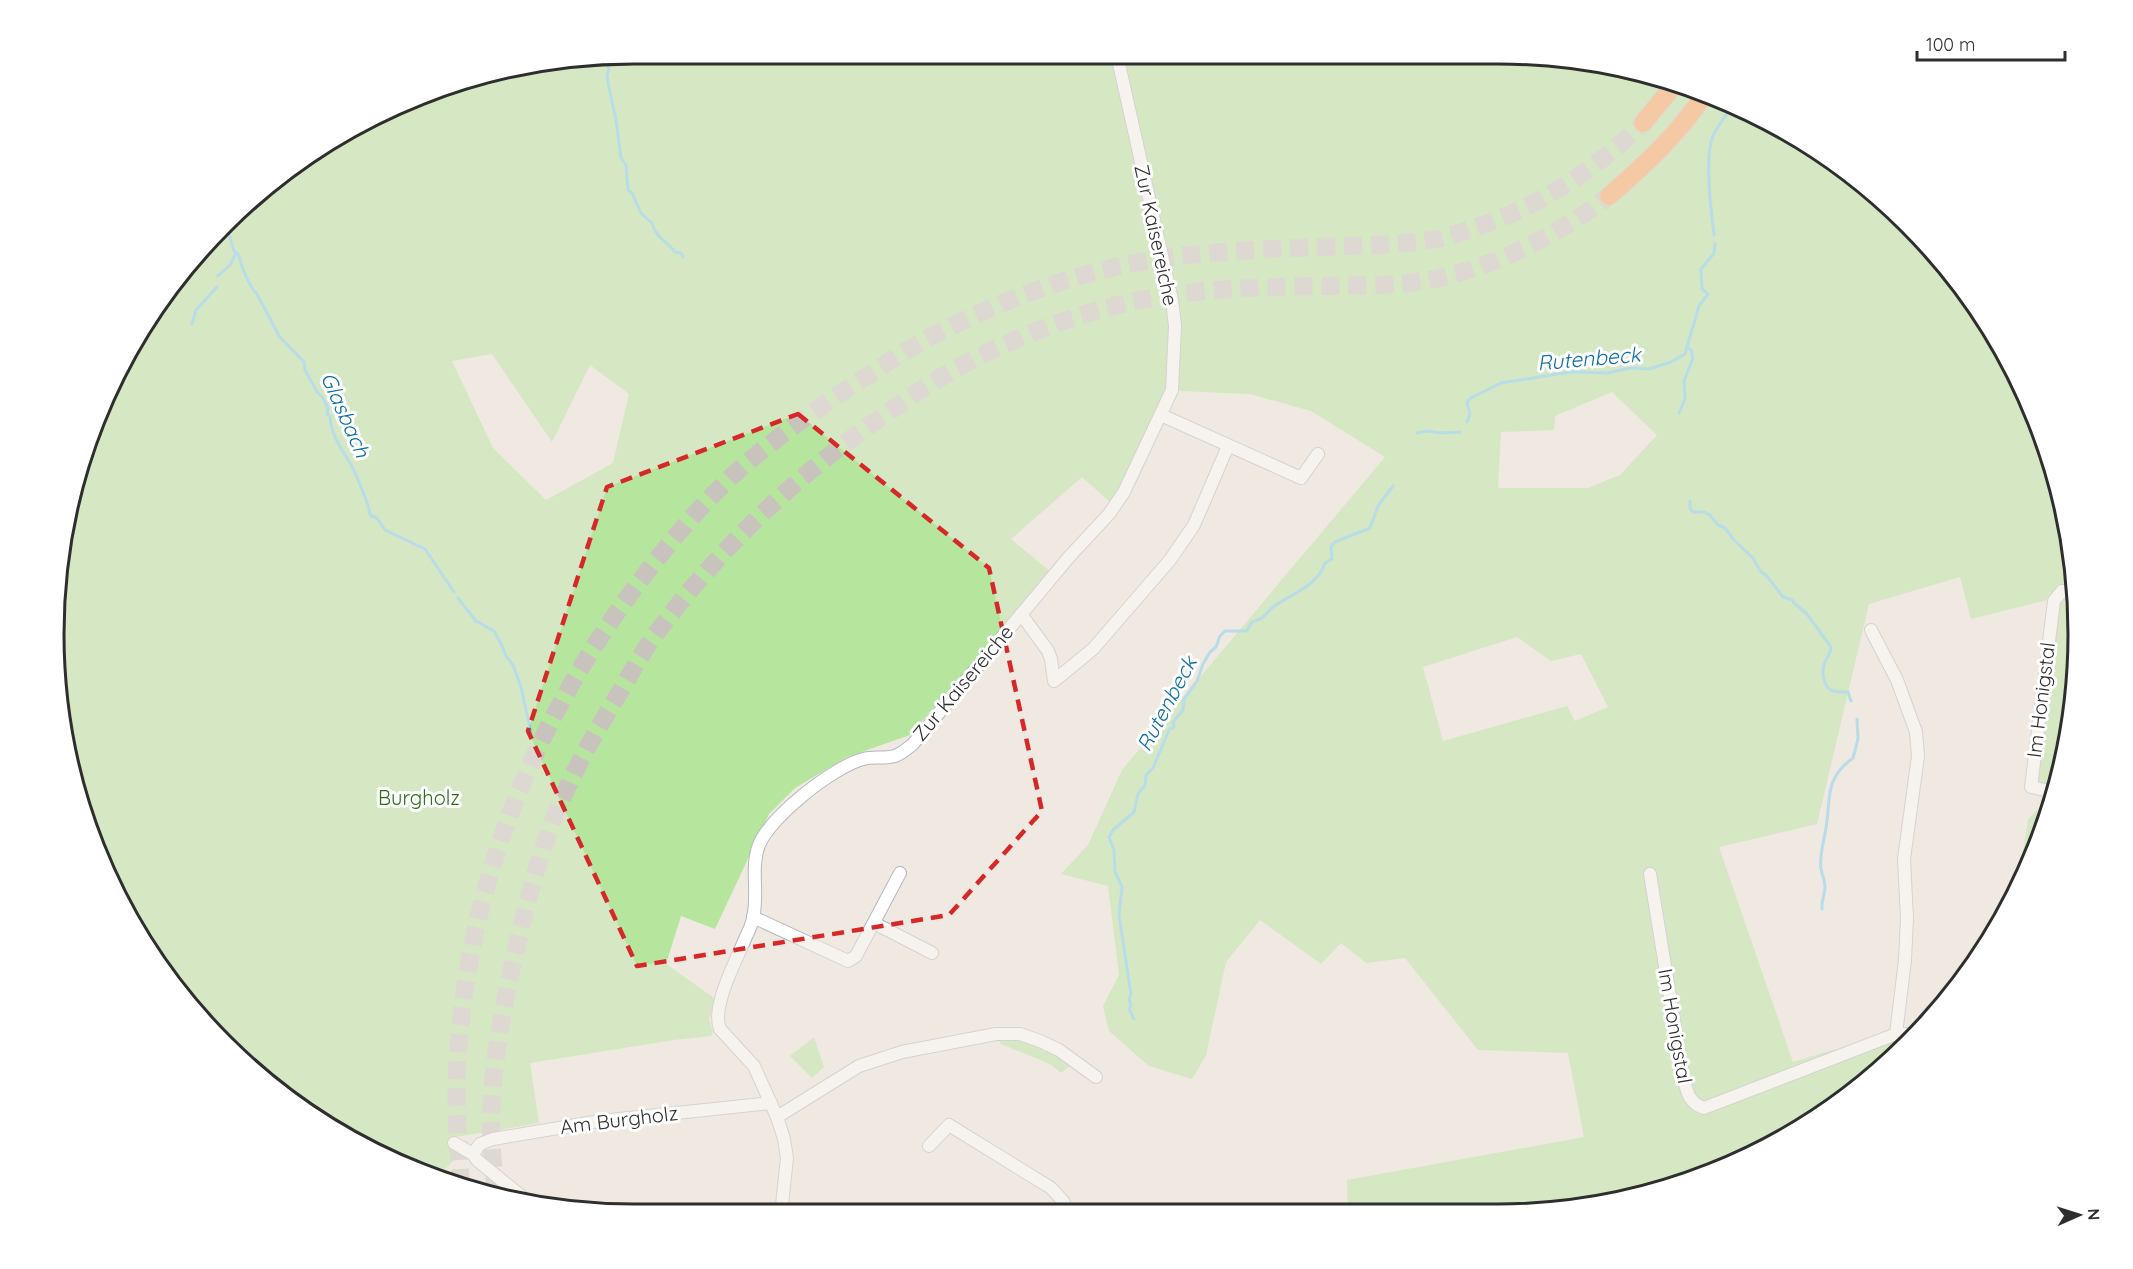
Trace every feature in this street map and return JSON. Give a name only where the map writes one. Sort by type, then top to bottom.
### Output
[{"type":"highway","points":[[1643,123],[1669,91]]},
{"type":"highway","points":[[1609,196],[1671,139],[1699,101]]},
{"type":"street","name":"Zur Kaisereiche","points":[[771,1102],[754,1066],[720,1029],[717,1022],[721,1000],[753,918],[756,888],[754,864],[759,844],[775,822],[837,771],[864,758],[895,756],[914,744],[1021,614],[1108,514],[1124,492],[1172,390],[1175,326],[1170,292],[1119,64]]},
{"type":"street","points":[[1161,415],[1301,478],[1318,454]]},
{"type":"street","name":"Zur Kaisereiche","points":[[1021,614],[1048,651],[1054,681],[1093,649],[1170,560],[1194,525],[1228,446]]},
{"type":"street","name":"Im Honigstal","points":[[2046,791],[2031,788],[2054,601],[2062,591],[2067,592]]},
{"type":"street","points":[[1871,630],[1897,680],[1916,732],[1918,756],[1904,860],[1905,960],[1896,1034]]},
{"type":"street","points":[[753,918],[848,961],[856,956],[900,873]]},
{"type":"street","name":"Im Honigstal","points":[[1650,873],[1683,1077],[1688,1096],[1696,1106],[1704,1108],[1835,1056],[1896,1034],[1906,1034]]},
{"type":"street","points":[[874,923],[932,953]]},
{"type":"street","points":[[777,1117],[867,1063],[902,1052],[996,1034],[1020,1034],[1040,1041],[1059,1050],[1096,1077]]},
{"type":"street","points":[[771,1102],[777,1117],[786,1158],[782,1204]]},
{"type":"street","name":"Am Burgholz","points":[[473,1154],[480,1144],[493,1139],[600,1121],[771,1102]]},
{"type":"street","points":[[929,1146],[948,1125],[1051,1188],[1064,1204]]},
{"type":"street","points":[[454,1143],[473,1154],[477,1160],[517,1192]]},
{"type":"highlighted area","points":[[798,414],[989,568],[1042,811],[949,915],[637,966],[528,731],[607,487]]},
{"type":"green space","name":"Burgholz","points":[[634,64],[1498,64],[1573,69],[1646,84],[1717,108],[1784,141],[1845,182],[1902,231],[1951,288],[1972,318],[2010,382],[2038,451],[2049,487],[2064,560],[2068,634],[2067,672],[2058,746],[2046,793],[2028,790],[2051,599],[1971,619],[1960,577],[1869,604],[1817,824],[1719,847],[1793,1062],[1912,1026],[1845,1087],[1784,1128],[1751,1146],[1682,1174],[1646,1185],[1573,1200],[1498,1204],[1348,1204],[1347,1180],[1584,1137],[1568,1053],[1478,1050],[1405,958],[1366,963],[1341,943],[1321,964],[1260,920],[1226,962],[1206,1055],[1192,1079],[1149,1066],[1109,1031],[1103,1006],[1119,975],[1108,886],[1061,874],[1088,845],[1122,770],[1385,457],[1311,411],[1250,394],[1179,391],[1169,384],[1112,504],[1082,477],[1011,539],[1051,572],[910,735],[847,757],[795,788],[769,814],[715,929],[681,916],[666,964],[717,1000],[709,1019],[713,1032],[711,1036],[530,1063],[539,1123],[456,1137],[460,1153],[443,1171],[382,1146],[349,1128],[288,1087],[259,1063],[231,1038],[182,981],[141,920],[108,853],[95,818],[75,746],[66,672],[64,634],[66,597],[75,523],[95,451],[108,416],[141,349],[182,288],[231,231],[288,182],[349,141],[382,123],[451,95],[523,75],[560,69]],"holes":[[[492,354],[552,442],[590,365],[629,394],[613,463],[546,500],[493,448],[452,361]],[[1612,392],[1657,435],[1620,475],[1588,488],[1498,488],[1501,432],[1554,430],[1555,416]],[[1517,637],[1551,661],[1581,654],[1608,707],[1575,721],[1567,706],[1443,741],[1423,667]]]},
{"type":"green space","points":[[2042,806],[2022,861],[2028,819]]},
{"type":"green space","points":[[1007,1035],[1039,1046],[1044,1052],[1051,1048],[1071,1065],[1061,1073],[1050,1064],[1001,1044],[998,1039]]},
{"type":"green space","points":[[814,1037],[824,1067],[812,1078],[790,1056]]},
{"type":"waterway","points":[[608,65],[607,76],[621,158],[626,165],[628,190],[632,193],[641,213],[652,223],[658,235],[683,257]]},
{"type":"waterway","name":"Rutenbeck","points":[[1714,235],[1709,184],[1710,145],[1727,112]]},
{"type":"waterway","name":"Glasbach","points":[[229,234],[248,281],[279,336],[304,362],[305,370],[317,392],[323,398],[328,408],[327,414],[330,416],[334,435],[356,474],[370,515],[377,518],[385,530],[425,549],[454,592]]},
{"type":"waterway","name":"Rutenbeck","points":[[1467,422],[1470,414],[1467,402],[1501,383],[1571,372],[1607,373],[1630,368],[1649,369],[1671,362],[1685,354],[1699,306],[1708,294],[1702,289],[1701,269],[1714,253],[1715,244]]},
{"type":"waterway","points":[[218,276],[230,265],[236,253]]},
{"type":"waterway","points":[[192,324],[196,310],[217,287]]},
{"type":"waterway","points":[[1679,413],[1685,399],[1684,381],[1693,358],[1688,348]]},
{"type":"waterway","name":"Rutenbeck","points":[[1417,433],[1460,432]]},
{"type":"waterway","name":"Rutenbeck","points":[[1134,1019],[1129,1009],[1131,994],[1119,915],[1122,887],[1115,872],[1114,850],[1109,837],[1113,830],[1134,812],[1138,794],[1145,785],[1146,775],[1153,768],[1169,730],[1174,727],[1173,722],[1183,710],[1184,699],[1197,681],[1203,664],[1216,647],[1220,636],[1225,631],[1247,631],[1251,623],[1262,618],[1273,607],[1310,584],[1325,563],[1332,559],[1331,547],[1335,542],[1370,528],[1378,506],[1393,486]]},
{"type":"waterway","points":[[1690,501],[1690,508],[1693,512],[1704,512],[1710,515],[1718,525],[1725,528],[1753,558],[1760,571],[1766,575],[1783,597],[1792,600],[1807,614],[1831,647],[1823,668],[1823,677],[1827,686],[1833,691],[1848,692],[1851,701]]},
{"type":"waterway","name":"Glasbach","points":[[458,598],[476,621],[494,631],[513,665],[521,687],[531,733]]},
{"type":"waterway","points":[[1822,909],[1825,882],[1821,859],[1830,790],[1837,774],[1853,758],[1858,739],[1857,719]]},
{"type":"tunnel","points":[[460,1177],[457,1070],[463,1002],[475,935],[491,870],[513,807],[539,745],[570,686],[606,628],[680,531],[716,491],[742,467],[799,422],[898,356],[986,310],[1039,289],[1144,261],[1243,251],[1396,244],[1446,237],[1500,218],[1566,185],[1606,156],[1643,123]]},
{"type":"tunnel","points":[[495,1187],[491,1143],[491,1106],[501,1026],[512,967],[530,893],[559,805],[589,744],[650,642],[675,609],[729,547],[788,490],[852,438],[929,385],[1005,344],[1055,324],[1131,302],[1200,291],[1390,284],[1420,282],[1457,274],[1526,247],[1570,223],[1609,196]]}]
